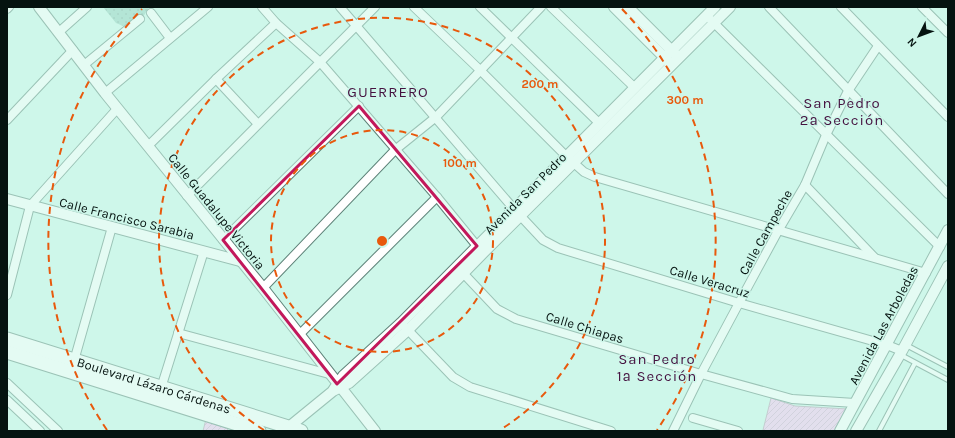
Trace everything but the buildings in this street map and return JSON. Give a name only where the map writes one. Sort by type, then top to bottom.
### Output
[{"type":"main road","name":"Boulevard Lázaro Cárdenas","points":[[7,339],[286,429],[302,431]]},
{"type":"main road","name":"Boulevard Lázaro Cárdenas","points":[[7,352],[259,431]]},
{"type":"street","name":"Calle Guadalupe Victoria","points":[[39,7],[117,109],[299,334],[329,374],[337,388],[375,431]]},
{"type":"street","points":[[59,32],[87,7]]},
{"type":"street","points":[[105,93],[208,7]]},
{"type":"street","points":[[262,7],[276,23],[320,62],[477,246]]},
{"type":"street","name":"Calle Veracruz","points":[[340,7],[543,240],[558,248],[739,303],[903,350]]},
{"type":"street","points":[[187,196],[375,7]]},
{"type":"street","points":[[414,7],[584,172],[595,177],[778,231],[926,272]]},
{"type":"street","points":[[480,7],[600,123]]},
{"type":"street","points":[[263,288],[395,150],[436,116],[542,7]]},
{"type":"street","points":[[551,7],[635,88]]},
{"type":"street","points":[[614,7],[672,58]]},
{"type":"street","points":[[628,7],[672,58]]},
{"type":"street","name":"Avenida San Pedro","points":[[711,19],[716,7]]},
{"type":"street","name":"Avenida San Pedro","points":[[286,429],[337,388],[348,383],[463,273],[518,212],[711,19],[730,7]]},
{"type":"street","points":[[768,7],[948,194]]},
{"type":"street","points":[[841,7],[948,117]]},
{"type":"street","points":[[922,7],[948,33]]},
{"type":"street","points":[[151,13],[170,38]]},
{"type":"street","points":[[84,65],[140,19]]},
{"type":"street","points":[[711,19],[940,247]]},
{"type":"street","points":[[148,146],[276,23]]},
{"type":"street","name":"Calle Campeche","points":[[673,431],[701,374],[739,303],[805,185],[826,135],[848,91],[878,46]]},
{"type":"street","points":[[7,120],[73,50]]},
{"type":"street","name":"Avenida San Pedro","points":[[570,159],[600,123],[635,88],[672,58]]},
{"type":"street","points":[[216,79],[258,124]]},
{"type":"street","points":[[223,240],[359,106]]},
{"type":"street","points":[[7,295],[30,206],[117,109]]},
{"type":"street","points":[[805,185],[874,257]]},
{"type":"street","points":[[299,334],[436,197]]},
{"type":"street","name":"Calle Francisco Sarabia","points":[[7,199],[204,251],[240,262]]},
{"type":"street","name":"Avenida San Pedro","points":[[405,327],[477,246],[518,212]]},
{"type":"street","points":[[74,361],[112,227]]},
{"type":"street","name":"Avenida Las Arboledas","points":[[840,431],[948,230]]},
{"type":"street","points":[[161,388],[204,251]]},
{"type":"street","points":[[856,431],[903,350],[948,266]]},
{"type":"street","name":"Calle Chiapas","points":[[463,273],[497,309],[516,319],[701,374],[792,399],[855,403]]},
{"type":"street","points":[[405,327],[453,377],[470,387],[611,431]]},
{"type":"street","points":[[178,333],[329,374]]},
{"type":"street","points":[[7,383],[52,429]]},
{"type":"street","points":[[862,391],[875,398]]},
{"type":"street","points":[[7,400],[40,431]]},
{"type":"street","points":[[693,418],[738,431]]},
{"type":"lane","points":[[903,350],[915,363],[948,380]]},
{"type":"lane","points":[[903,350],[948,367]]},
{"type":"lane","points":[[879,431],[915,363]]},
{"type":"highlighted area","points":[[359,106],[477,246],[337,384],[223,240]]},
{"type":"green space","points":[[103,7],[149,7],[139,20],[123,26],[116,23]]},
{"type":"district","name":"GUERRERO","points":[[388,92]]},
{"type":"district","name":"San Pedro 2ª Sección","points":[[842,112]]},
{"type":"district","name":"San Pedro 1ª Sección","points":[[657,368]]}]
